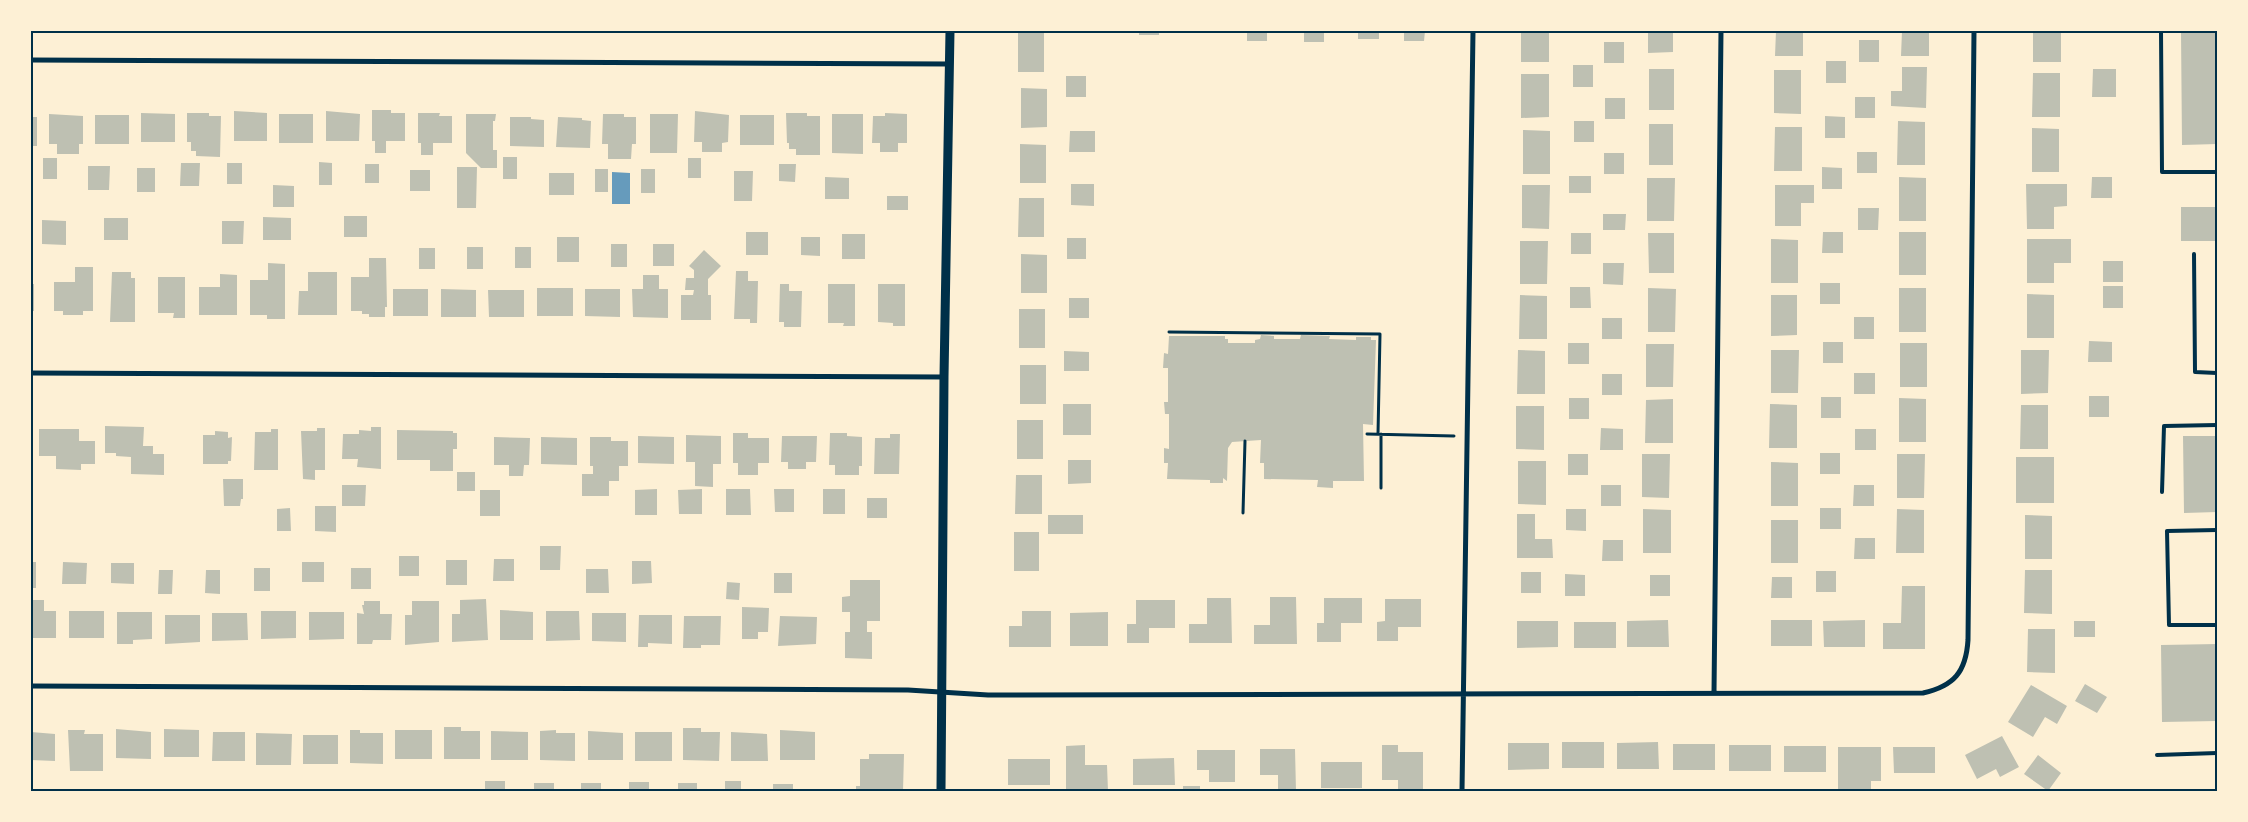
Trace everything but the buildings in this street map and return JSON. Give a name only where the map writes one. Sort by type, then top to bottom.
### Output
[{"type":"street","points":[[941,791],[944,377],[950,31]]},
{"type":"street","points":[[1462,791],[1473,31]]},
{"type":"street","points":[[1714,693],[1721,31]]},
{"type":"street","points":[[31,686],[908,690],[988,695],[1923,693],[1949,684],[1958,676],[1968,651],[1974,31]]},
{"type":"street","points":[[31,60],[949,64]]},
{"type":"street","points":[[31,372],[944,377]]},
{"type":"lane","points":[[2161,31],[2162,172],[2217,172]]},
{"type":"lane","points":[[2194,254],[2195,372],[2217,372]]},
{"type":"lane","points":[[2162,492],[2164,426],[2217,425]]},
{"type":"lane","points":[[2217,530],[2167,531],[2169,625],[2217,625]]},
{"type":"lane","points":[[2157,756],[2217,752]]},
{"type":"path","points":[[1169,332],[1380,334],[1381,488]]},
{"type":"path","points":[[1367,434],[1454,436]]},
{"type":"path","points":[[1243,513],[1245,441]]},
{"type":"water","points":[[612,172],[630,173],[630,204],[612,204]]}]
